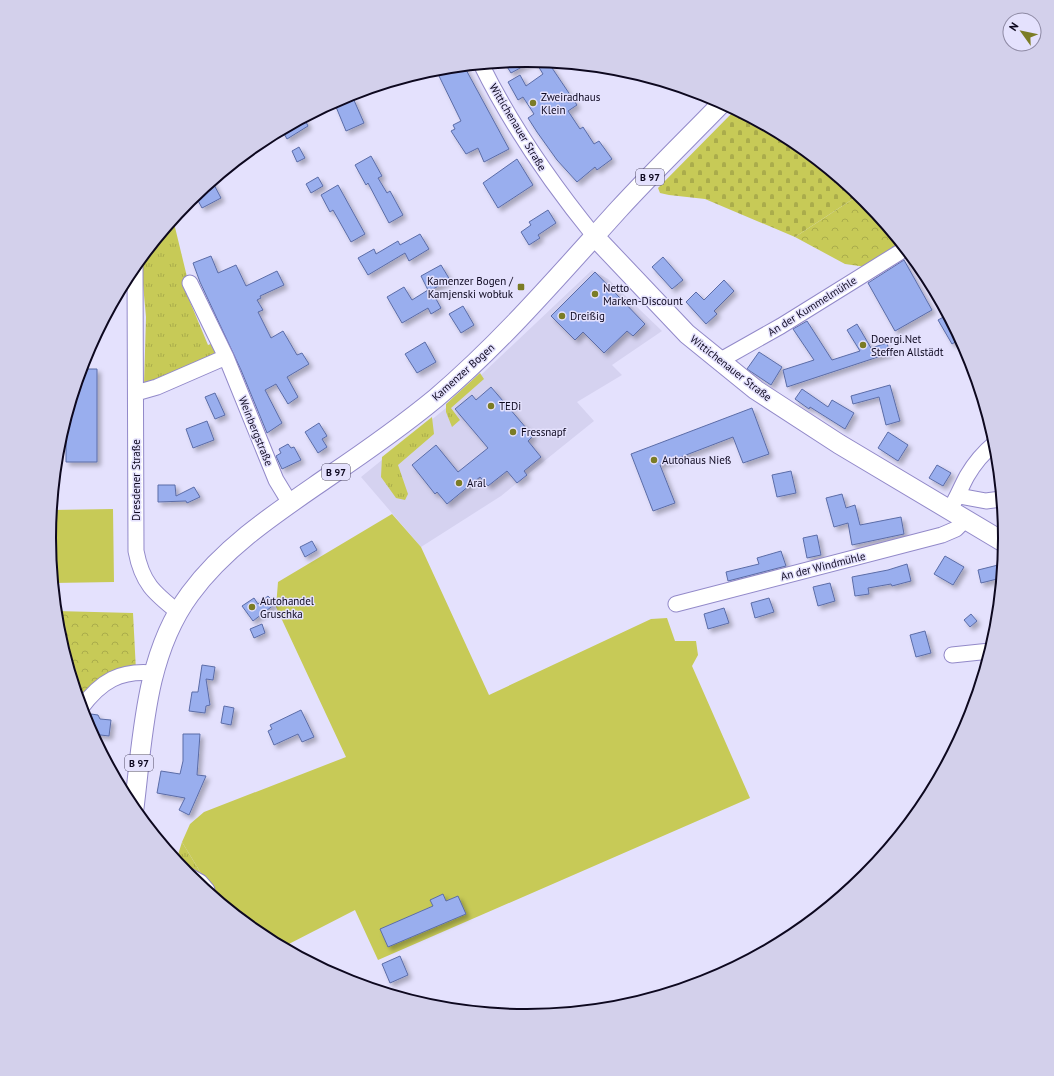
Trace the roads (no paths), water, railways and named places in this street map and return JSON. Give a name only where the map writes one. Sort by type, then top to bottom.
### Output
[{"type":"main road","name":"Kamenzer Bogen","points":[[178,612],[190,594],[226,554],[290,503],[359,456],[436,398],[501,337],[648,178],[717,108]]},
{"type":"main road","name":"Wittichenauer Straße","points":[[595,237],[688,334],[756,390],[814,428],[954,502],[966,519],[998,539]]},
{"type":"main road","name":"B 97","points":[[135,800],[145,718],[153,673],[165,640],[178,612]]},
{"type":"street","name":"Wittichenauer Straße","points":[[484,69],[510,117],[538,162],[564,200],[595,237]]},
{"type":"street","name":"An der Kummelmühle","points":[[719,361],[781,326],[901,251]]},
{"type":"street","name":"Dresdener Straße","points":[[135,276],[135,536],[139,566],[145,580],[155,593],[178,612]]},
{"type":"street","name":"Weinbergstraße","points":[[190,283],[226,357],[276,480],[290,503]]},
{"type":"street","points":[[136,392],[157,387],[226,357]]},
{"type":"street","points":[[989,448],[982,455],[967,476],[954,502],[996,500]]},
{"type":"street","name":"An der Windmühle","points":[[676,604],[942,535],[956,529],[966,519]]},
{"type":"street","points":[[952,655],[984,652]]},
{"type":"street","points":[[86,702],[92,693],[109,680],[136,672],[153,673]]},
{"type":"place","name":"Zweiradhaus Klein","points":[[533,103]]},
{"type":"place","name":"Kamenzer Bogen / Kamjenski wobłuk","points":[[521,287]]},
{"type":"place","name":"Netto Marken-Discount","points":[[595,294]]},
{"type":"place","name":"Dreißig","points":[[562,316]]},
{"type":"place","name":"Doergi.Net Steffen Allstädt","points":[[863,345]]},
{"type":"place","name":"TEDi","points":[[491,406]]},
{"type":"place","name":"Fressnapf","points":[[513,432]]},
{"type":"place","name":"Autohaus Nieß","points":[[654,460]]},
{"type":"place","name":"Aral","points":[[459,483]]},
{"type":"place","name":"Autohandel Gruschka","points":[[252,607]]}]
